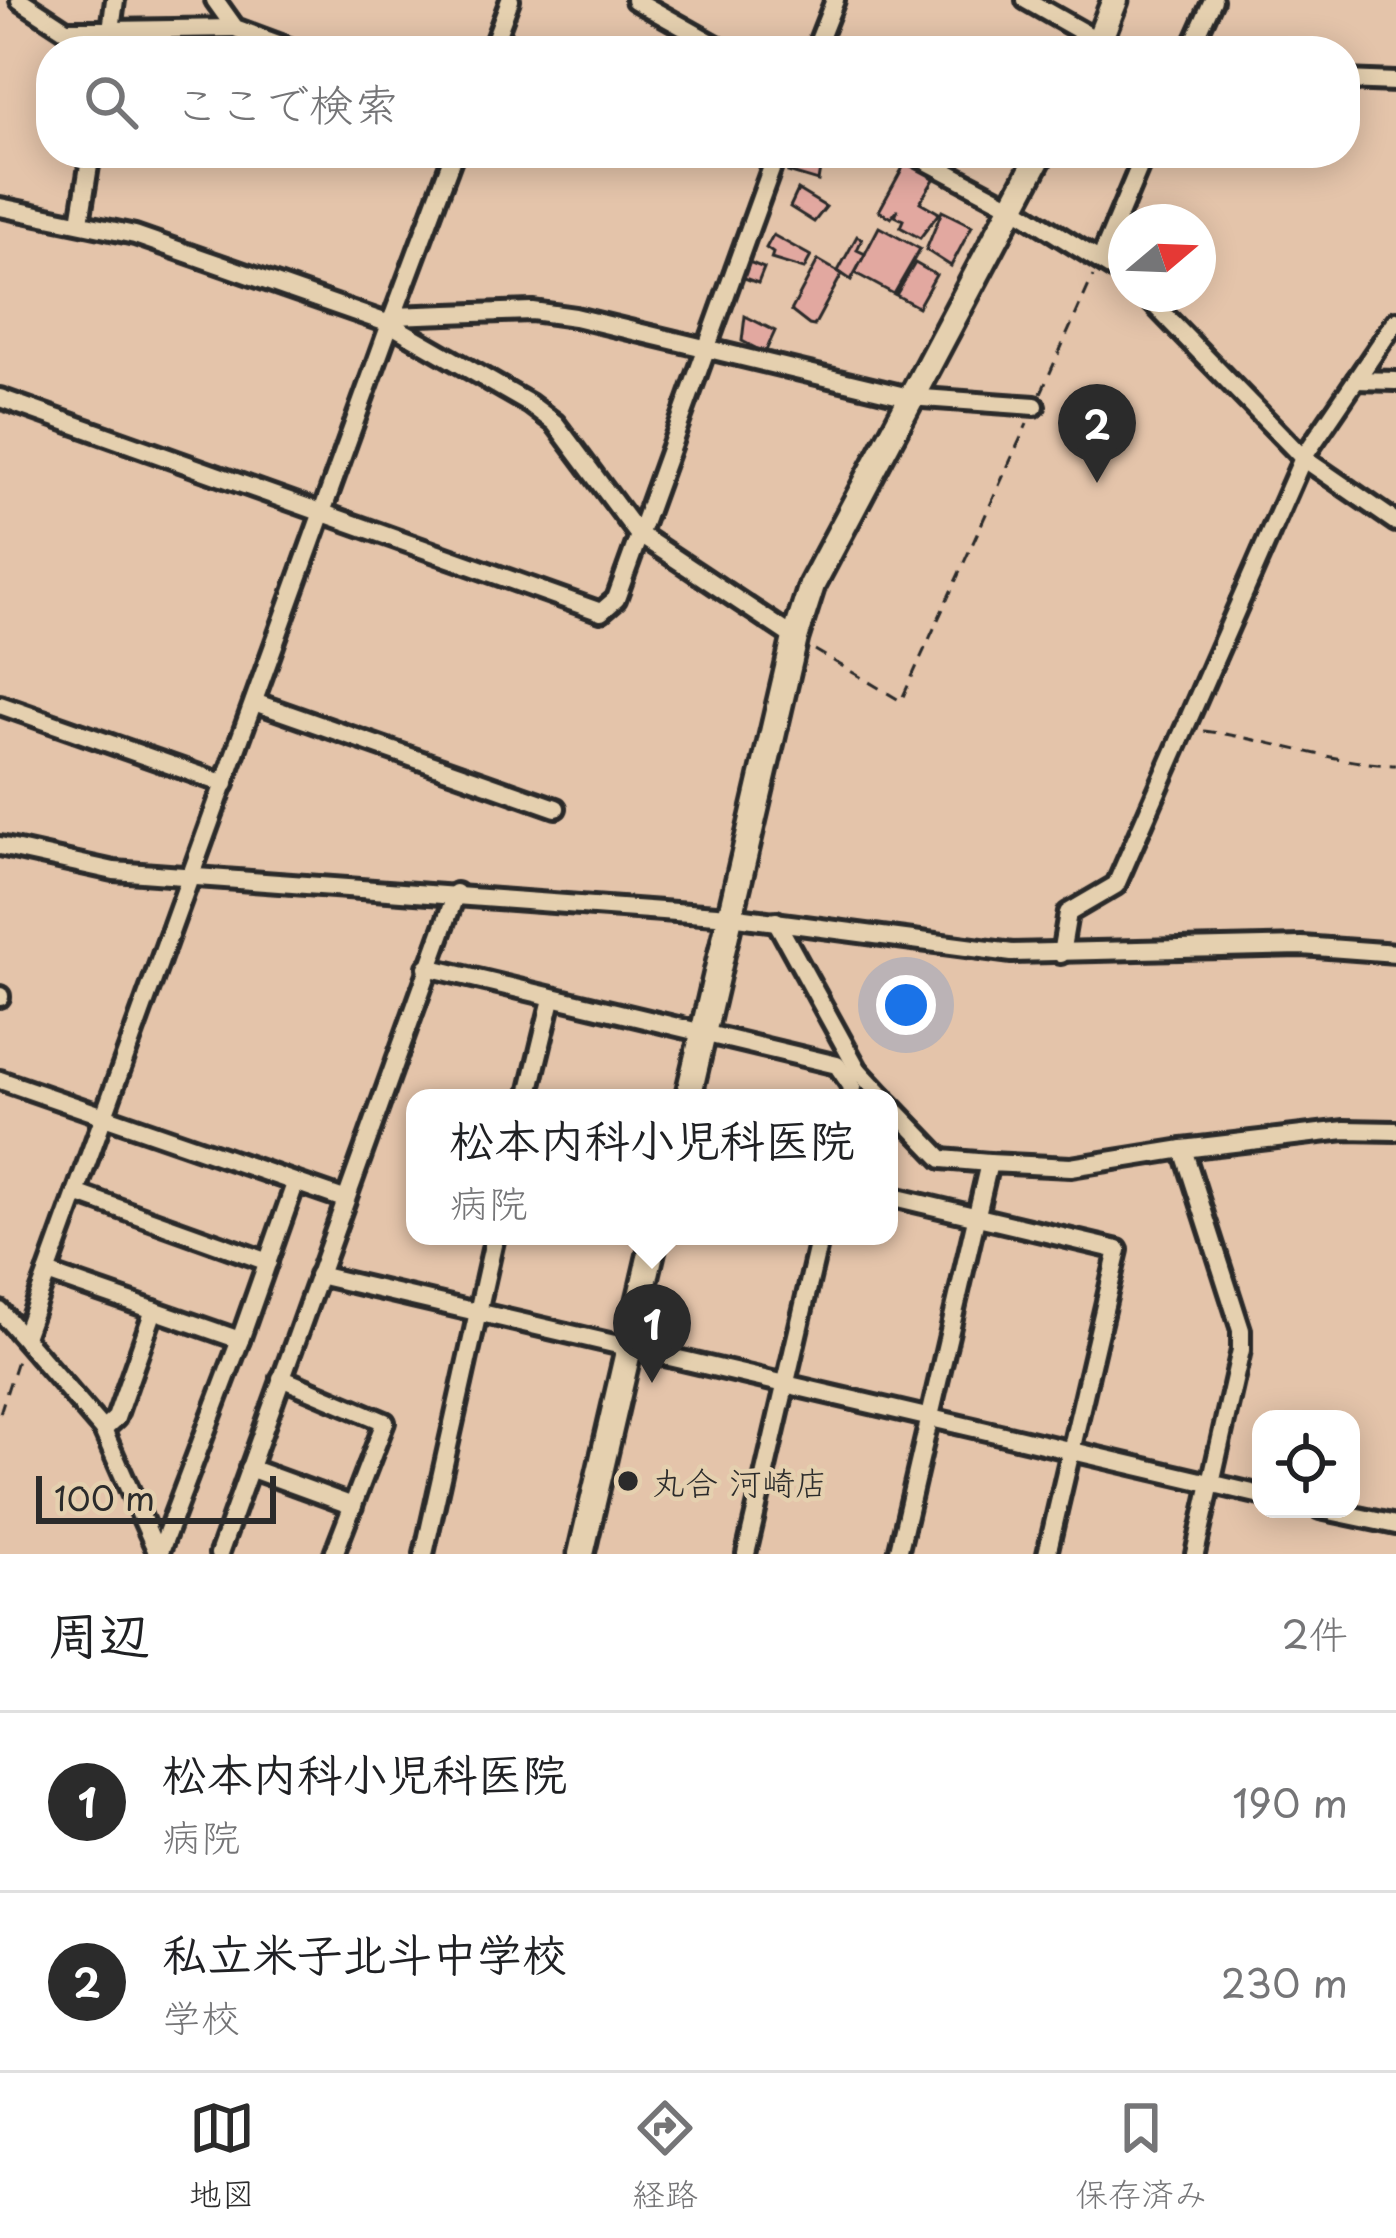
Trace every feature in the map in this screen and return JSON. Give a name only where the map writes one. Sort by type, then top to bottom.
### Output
[{"type":"street","points":[[20,0],[66,30],[236,28],[257,36]]},
{"type":"street","points":[[110,36],[115,0]]},
{"type":"street","points":[[215,0],[236,28]]},
{"type":"street","points":[[497,36],[510,0]]},
{"type":"street","points":[[635,0],[699,36]]},
{"type":"street","points":[[821,36],[835,0]]},
{"type":"street","points":[[1026,0],[1084,36]]},
{"type":"street","points":[[1107,36],[1115,0]]},
{"type":"street","points":[[1197,36],[1213,0]]},
{"type":"street","points":[[1360,81],[1396,82]]},
{"type":"street","points":[[80,222],[89,168]]},
{"type":"street","points":[[24,1337],[448,168]]},
{"type":"street","points":[[0,398],[601,612],[616,599],[772,168]]},
{"type":"street","points":[[939,168],[1108,263]]},
{"type":"street","points":[[690,1089],[795,638],[812,585],[1033,168]]},
{"type":"street","points":[[1101,258],[1139,168]]},
{"type":"street","points":[[0,208],[135,235],[391,320],[555,423],[637,533],[795,638]]},
{"type":"street","points":[[391,320],[532,311],[909,397],[1035,406]]},
{"type":"street","points":[[1161,312],[1303,458],[1396,522]]},
{"type":"street","points":[[1061,954],[1064,921],[1116,885],[1303,458],[1396,321]]},
{"type":"street","points":[[1356,380],[1396,381]]},
{"type":"street","points":[[254,702],[556,808]]},
{"type":"street","points":[[0,705],[225,784]]},
{"type":"street","points":[[0,846],[114,871],[730,916],[1012,953],[1302,946],[1396,953]]},
{"type":"street","points":[[219,1554],[456,893]]},
{"type":"street","points":[[776,921],[852,1074],[852,1089]]},
{"type":"street","points":[[427,968],[837,1066],[871,1089]]},
{"type":"street","points":[[530,1089],[552,999]]},
{"type":"street","points":[[0,1080],[344,1199]]},
{"type":"street","points":[[898,1113],[942,1159],[1071,1167],[1345,1130],[1396,1131]]},
{"type":"street","points":[[1183,1149],[1240,1330],[1241,1350],[1195,1554]]},
{"type":"street","points":[[898,1554],[989,1163]]},
{"type":"street","points":[[159,1554],[295,1184]]},
{"type":"street","points":[[76,1193],[268,1262]]},
{"type":"street","points":[[898,1198],[1118,1250],[1047,1554]]},
{"type":"street","points":[[424,1554],[494,1245]]},
{"type":"street","points":[[581,1554],[653,1245]]},
{"type":"street","points":[[746,1554],[818,1245]]},
{"type":"street","points":[[47,1273],[240,1340]]},
{"type":"street","points":[[318,1275],[1252,1493]]},
{"type":"street","points":[[103,1430],[116,1418],[154,1310]]},
{"type":"street","points":[[0,1311],[103,1430],[159,1554]]},
{"type":"street","points":[[281,1378],[385,1422],[334,1554]]},
{"type":"street","points":[[249,1468],[353,1506]]},
{"type":"street","points":[[1360,1518],[1396,1526]]},
{"type":"path","points":[[795,638],[901,701],[1101,258]]},
{"type":"path","points":[[1187,729],[1271,740],[1335,761],[1396,765]]},
{"type":"path","points":[[0,1413],[24,1337]]},
{"type":"path","points":[[0,1391],[6,1397]]},
{"type":"building","points":[[790,168],[820,168],[818,181],[788,172]]},
{"type":"building","points":[[903,168],[922,168],[936,176],[920,202],[939,213],[920,238],[900,227],[903,220],[895,216],[898,209],[891,218],[879,211]]},
{"type":"building","points":[[798,190],[826,207],[814,222],[790,207]]},
{"type":"building","points":[[942,211],[972,226],[951,266],[926,250]]},
{"type":"building","points":[[879,227],[920,249],[894,294],[855,273]]},
{"type":"building","points":[[773,235],[811,256],[804,269],[771,259],[773,253],[766,248]]},
{"type":"building","points":[[857,236],[862,239],[857,250],[865,254],[851,280],[838,271]]},
{"type":"building","points":[[744,260],[764,268],[758,283],[739,276]]},
{"type":"building","points":[[818,260],[842,274],[814,326],[791,311]]},
{"type":"building","points":[[915,263],[936,275],[918,307],[896,295]]},
{"type":"building","points":[[745,316],[775,331],[765,353],[742,341]]},
{"type":"place","name":"私立米子北斗中学校","points":[[1097,483]]},
{"type":"place","name":"松本内科小児科医院","points":[[652,1383]]},
{"type":"place","name":"丸合 河崎店","points":[[628,1481]]}]
